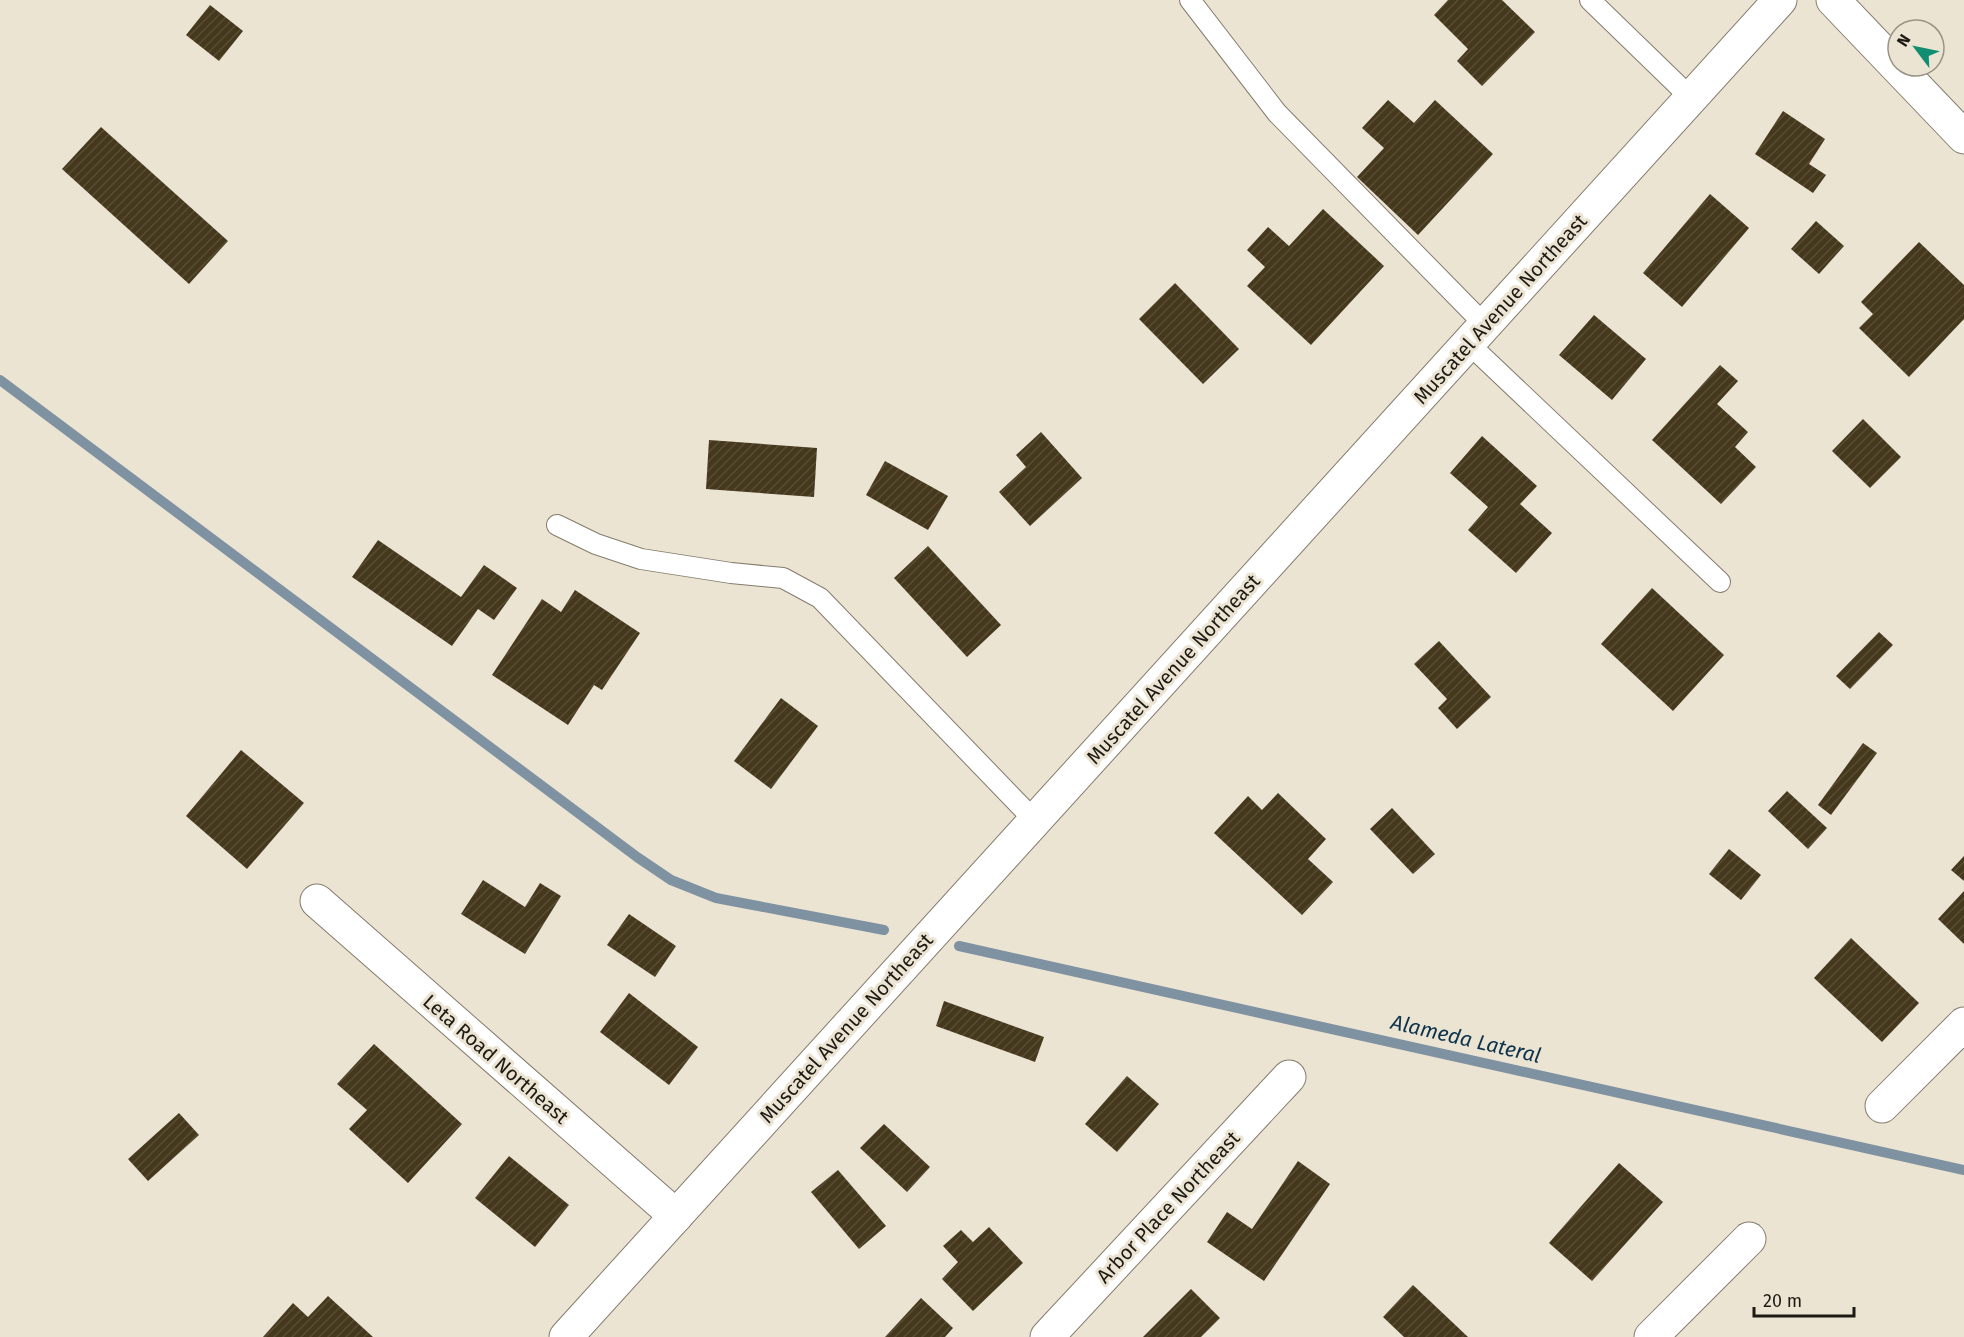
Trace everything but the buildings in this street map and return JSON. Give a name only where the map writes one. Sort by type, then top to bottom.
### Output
[{"type":"street","name":"Muscatel Avenue Northeast","points":[[566,1337],[1780,0]]},
{"type":"street","points":[[1833,0],[1964,137]]},
{"type":"street","name":"Leta Road Northeast","points":[[317,902],[676,1216]]},
{"type":"street","points":[[1882,1106],[1964,1024]]},
{"type":"street","name":"Arbor Place Northeast","points":[[1047,1337],[1289,1077]]},
{"type":"street","points":[[1651,1337],[1749,1239]]},
{"type":"lane","points":[[1190,0],[1278,113],[1477,334],[1720,582]]},
{"type":"lane","points":[[1590,0],[1691,98]]},
{"type":"lane","points":[[557,525],[596,544],[640,559],[783,579],[820,597],[1035,821]]},
{"type":"waterway","points":[[0,380],[637,857],[671,880],[716,898],[884,930]]},
{"type":"waterway","name":"Alameda Lateral","points":[[959,946],[1964,1170]]}]
